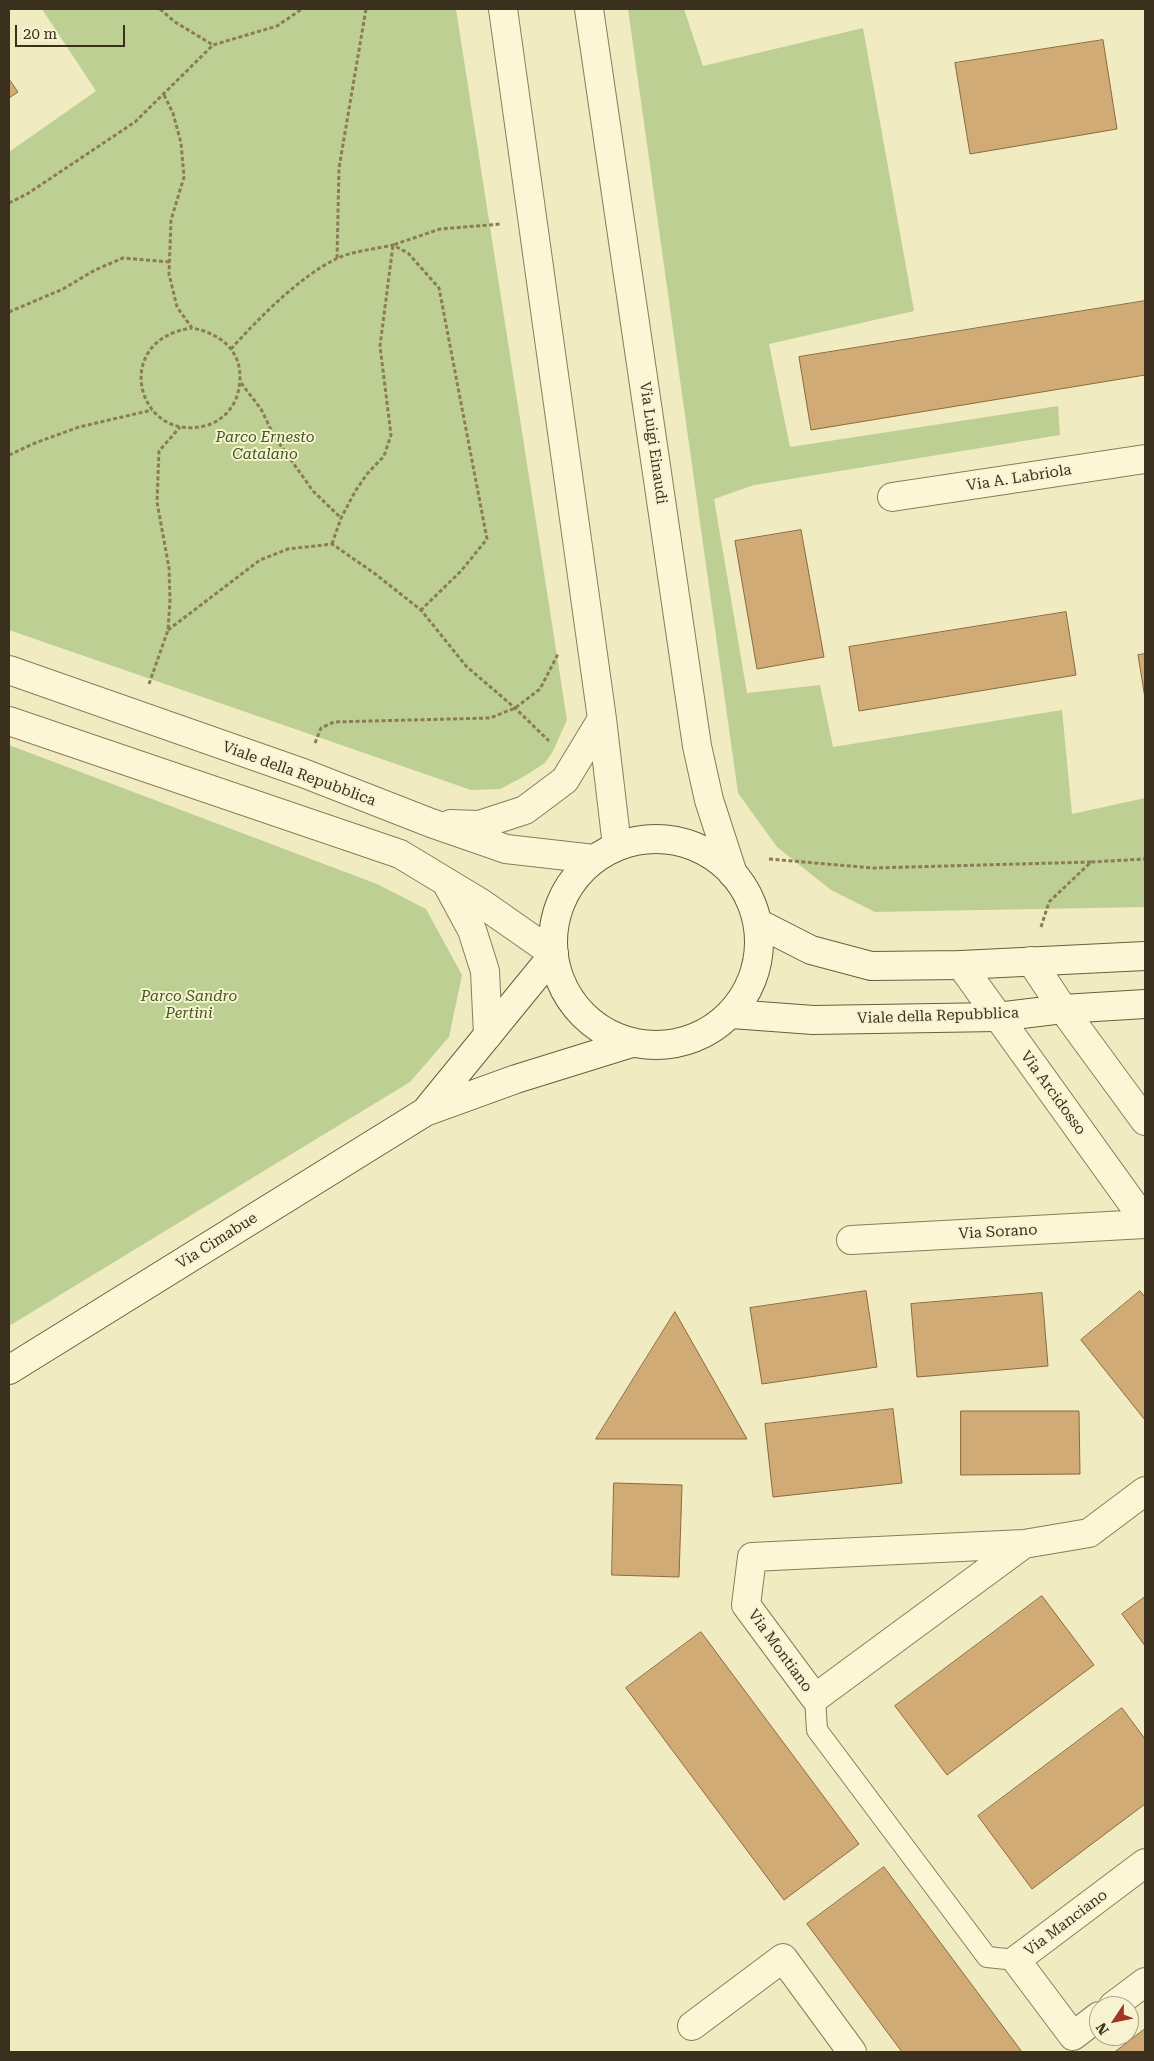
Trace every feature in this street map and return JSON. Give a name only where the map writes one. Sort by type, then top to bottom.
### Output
[{"type":"street","points":[[503,9],[602,719],[605,853]]},
{"type":"street","name":"Via Luigi Einaudi","points":[[588,9],[697,746],[709,800],[733,874]]},
{"type":"street","name":"Via A. Labriola","points":[[892,497],[1145,459]]},
{"type":"street","name":"Viale della Repubblica","points":[[9,670],[304,774],[431,823],[506,849],[605,853]]},
{"type":"street","points":[[431,823],[479,825],[525,810],[565,780],[602,719]]},
{"type":"street","points":[[9,721],[400,854],[481,903],[554,954]]},
{"type":"street","name":"Viale della Repubblica","points":[[665,839],[692,845],[710,855],[733,874],[746,892],[758,923],[760,949],[754,977],[745,996],[732,1014],[713,1029],[694,1039],[652,1046],[632,1043],[604,1032],[587,1019],[570,999],[559,978],[554,954],[553,932],[559,907],[571,883],[605,853],[639,840],[665,839]]},
{"type":"street","points":[[445,880],[472,930],[485,971],[488,1035]]},
{"type":"street","points":[[758,923],[811,950],[871,966],[961,965],[1145,956]]},
{"type":"street","name":"Via Cimabue","points":[[424,1112],[554,954]]},
{"type":"street","points":[[1031,961],[1063,1009],[1145,1121]]},
{"type":"street","name":"Via Arcidosso","points":[[961,965],[996,1017],[1066,1108],[1145,1222]]},
{"type":"street","name":"Viale della Repubblica","points":[[732,1014],[812,1020],[996,1017],[1063,1009],[1145,1004]]},
{"type":"street","name":"Via Cimabue","points":[[9,1370],[424,1112],[516,1079],[632,1043]]},
{"type":"street","name":"Via Sorano","points":[[851,1240],[1145,1222]]},
{"type":"street","name":"Via Montiano","points":[[1024,1544],[814,1698],[746,1605],[752,1557],[1024,1544],[1089,1533],[1145,1491]]},
{"type":"street","name":"Via Manciano","points":[[1089,2024],[1073,2036],[1016,1960],[1145,1863]]},
{"type":"street","points":[[692,2026],[783,1958],[852,2052]]},
{"type":"street","points":[[1126,1996],[1145,1982]]},
{"type":"lane","points":[[814,1698],[817,1730],[987,1957],[1016,1960]]},
{"type":"path","points":[[160,9],[175,22],[214,45]]},
{"type":"path","points":[[9,203],[26,194],[135,122],[214,45],[277,26],[302,9]]},
{"type":"path","points":[[337,258],[339,168],[366,9]]},
{"type":"path","points":[[164,95],[173,113],[181,143],[184,177],[171,220],[169,274],[177,306],[192,328]]},
{"type":"path","points":[[231,349],[260,317],[308,277],[337,258],[393,245],[440,228],[504,224]]},
{"type":"path","points":[[332,544],[341,518],[366,474],[384,456],[390,435],[380,346],[393,245]]},
{"type":"path","points":[[393,245],[408,253],[439,288],[487,539],[460,571],[421,610]]},
{"type":"path","points":[[9,312],[63,289],[95,270],[123,258],[170,262]]},
{"type":"path","points":[[192,328],[207,331],[221,338],[231,349],[239,365],[241,383],[236,399],[227,413],[213,423],[197,428],[180,427],[165,421],[152,410],[144,396],[140,380],[142,364],[149,350],[161,338],[176,330],[192,328]]},
{"type":"path","points":[[241,383],[261,409],[274,436],[313,490],[341,518]]},
{"type":"path","points":[[9,455],[79,427],[152,410]]},
{"type":"path","points":[[147,690],[168,630],[170,600],[169,568],[157,502],[159,451],[180,427]]},
{"type":"path","points":[[168,630],[260,560],[288,549],[332,544],[374,573],[421,610],[466,666],[515,708],[554,746]]},
{"type":"path","points":[[314,746],[321,728],[334,722],[490,718],[515,708],[540,688],[558,655],[559,647]]},
{"type":"path","points":[[768,859],[874,868],[1145,859]]},
{"type":"path","points":[[1040,930],[1049,902],[1091,862]]},
{"type":"green space","name":"Parco Ernesto Catalano","points":[[42,9],[456,9],[567,720],[553,751],[545,763],[500,789],[471,790],[9,630],[9,152],[96,91]]},
{"type":"green space","points":[[628,9],[684,9],[703,66],[863,28],[914,311],[769,344],[790,447],[1058,406],[1060,435],[754,485],[714,499],[747,693],[820,685],[833,747],[1062,710],[1072,814],[1145,798],[1145,907],[875,912],[831,890],[777,847],[738,793]]},
{"type":"green space","name":"Parco Sandro Pertini","points":[[9,745],[377,884],[426,909],[462,975],[449,1037],[410,1082],[9,1326]]},
{"type":"building","points":[[1103,40],[1117,129],[970,154],[955,63]]},
{"type":"building","points":[[9,79],[18,92],[9,98]]},
{"type":"building","points":[[1145,301],[1145,375],[811,430],[799,357]]},
{"type":"building","points":[[801,530],[824,657],[757,669],[735,541]]},
{"type":"building","points":[[1066,612],[1076,675],[859,711],[849,647]]},
{"type":"building","points":[[1145,654],[1145,698],[1138,655]]},
{"type":"building","points":[[866,1291],[877,1367],[762,1384],[750,1308]]},
{"type":"building","points":[[1140,1291],[1145,1297],[1145,1420],[1081,1340]]},
{"type":"building","points":[[1042,1293],[1048,1366],[917,1377],[911,1304]]},
{"type":"building","points":[[675,1312],[747,1439],[596,1439]]},
{"type":"building","points":[[893,1409],[902,1483],[773,1497],[765,1424]]},
{"type":"building","points":[[961,1411],[1079,1411],[1080,1474],[961,1475]]},
{"type":"building","points":[[614,1483],[682,1485],[679,1577],[612,1575]]},
{"type":"building","points":[[1042,1596],[1094,1665],[947,1775],[895,1706]]},
{"type":"building","points":[[1145,1597],[1145,1646],[1122,1614]]},
{"type":"building","points":[[701,1632],[859,1844],[784,1900],[626,1688]]},
{"type":"building","points":[[1122,1708],[1145,1739],[1145,1804],[1032,1889],[978,1816]]},
{"type":"building","points":[[884,1867],[1022,2052],[902,2052],[807,1924]]},
{"type":"building","points":[[1145,2029],[1145,2052],[1115,2052],[1123,2046],[1139,2046],[1139,2034]]}]
